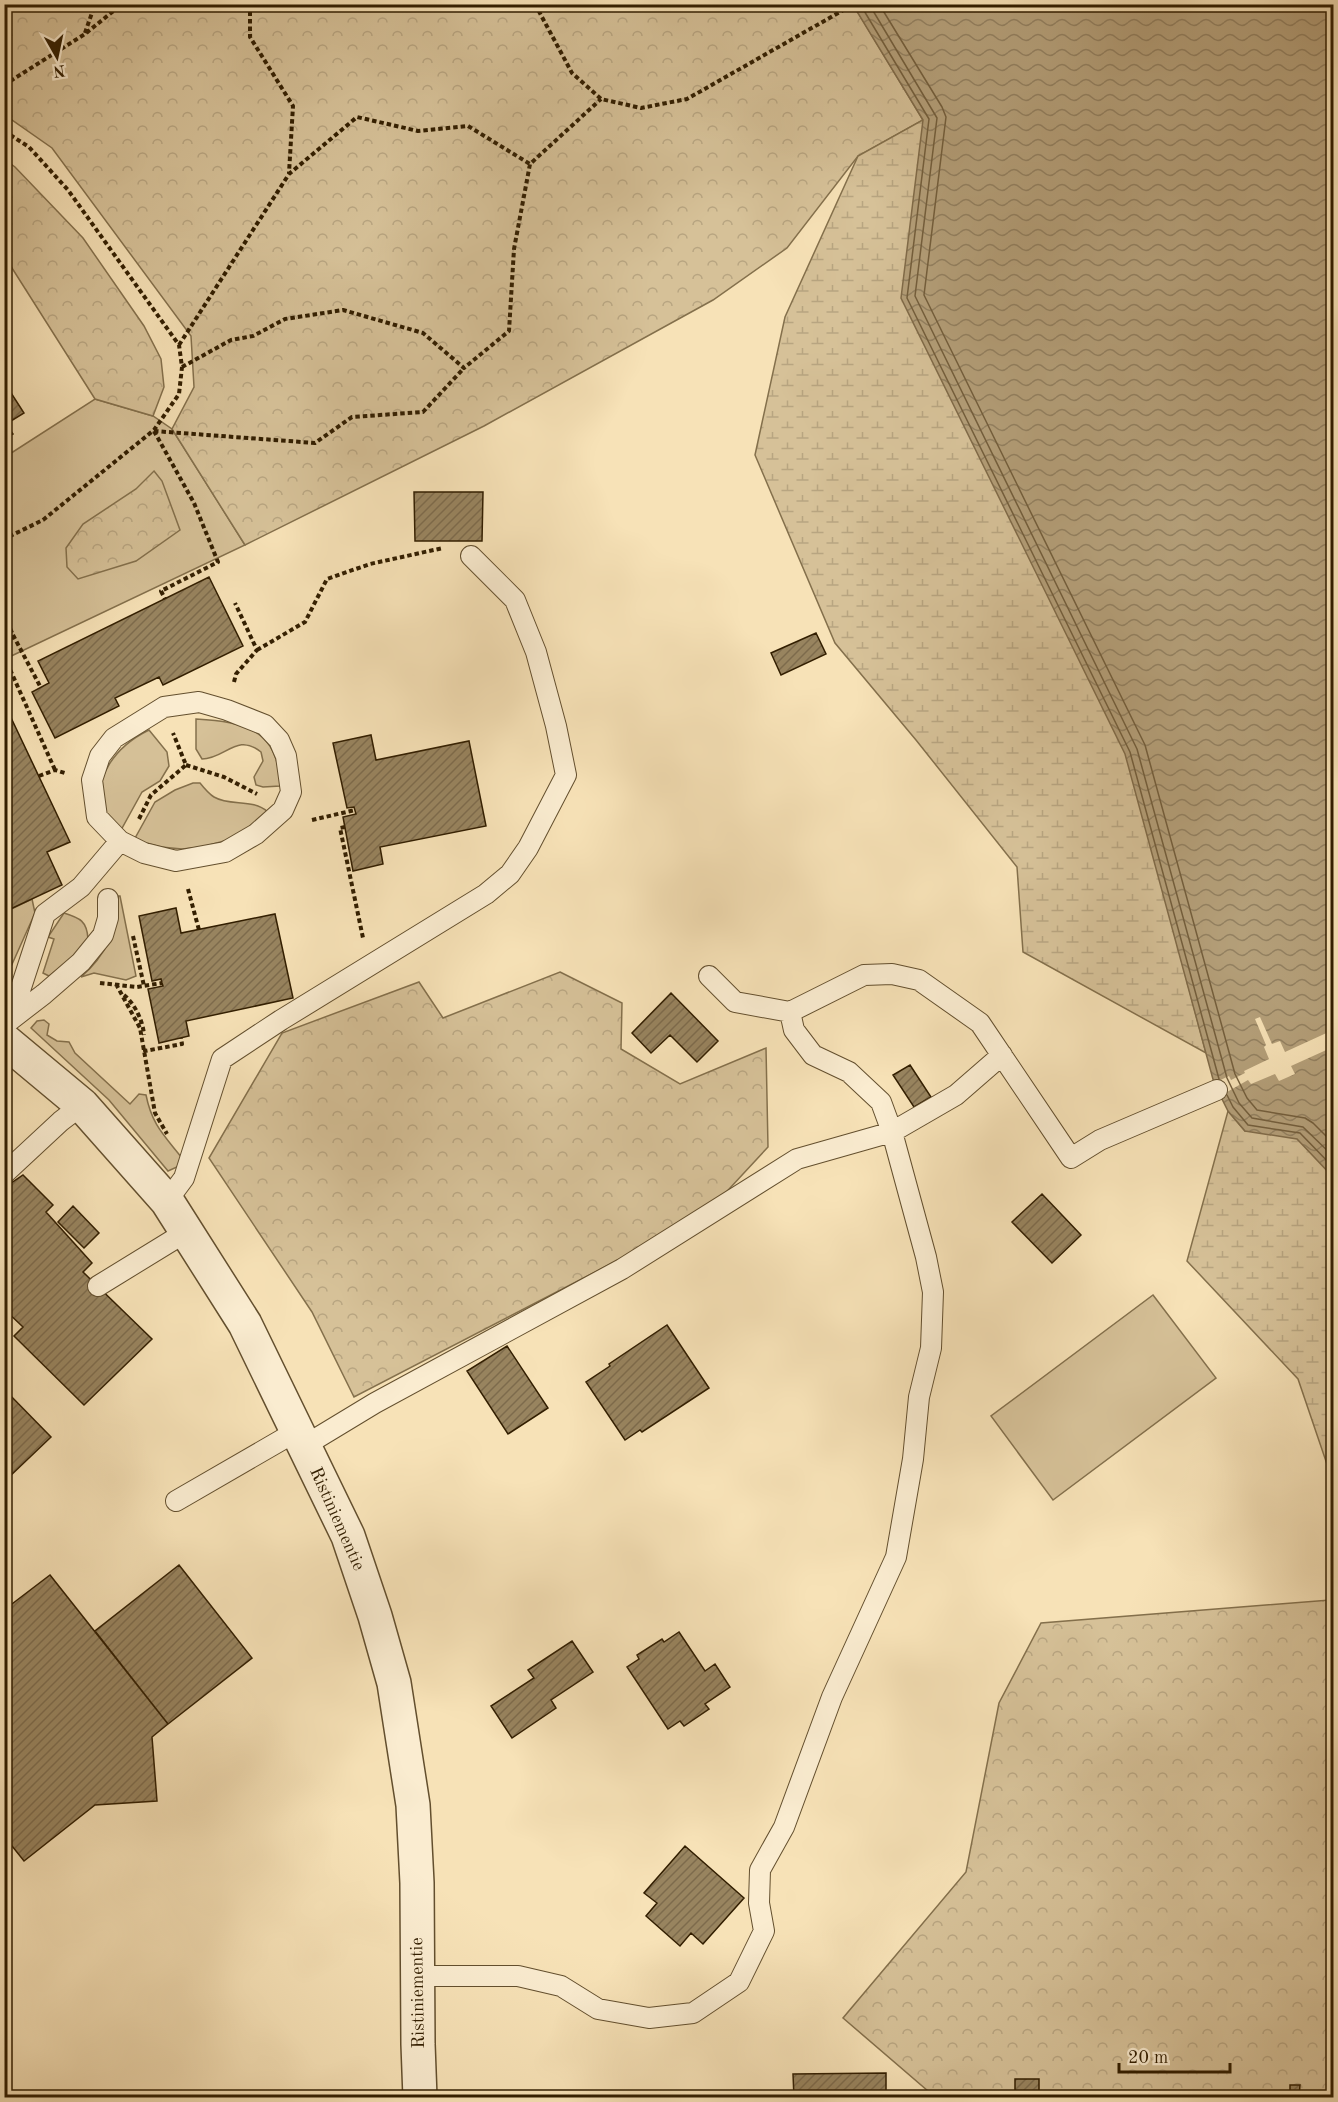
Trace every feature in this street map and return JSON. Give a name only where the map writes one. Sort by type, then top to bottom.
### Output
[{"type":"street","name":"Ristiniementie","points":[[7,1028],[82,1105],[167,1201],[245,1324],[348,1536],[375,1616],[394,1683],[413,1805],[417,1883],[420,2097]]},
{"type":"lane","points":[[167,1201],[184,1178],[222,1059],[281,1020],[486,894],[510,874],[528,848],[566,775],[556,726],[536,652],[515,600],[471,556]]},
{"type":"lane","points":[[199,702],[227,710],[265,725],[279,740],[286,756],[291,792],[285,806],[256,834],[225,852],[176,861],[144,853],[123,843],[97,817],[92,780],[100,756],[114,738],[164,707],[199,702]]},
{"type":"lane","points":[[7,1028],[45,914],[81,887],[123,843]]},
{"type":"lane","points":[[7,1028],[81,962],[103,935],[108,918],[108,899]]},
{"type":"lane","points":[[709,976],[735,1002],[790,1012],[864,975],[892,974],[919,980],[980,1023],[1071,1158],[1100,1140],[1217,1090]]},
{"type":"lane","points":[[417,1976],[518,1976],[561,1986],[598,2009],[649,2018],[693,2013],[739,1982],[764,1931],[759,1903],[760,1870],[783,1827],[832,1697],[896,1557],[907,1502],[919,1397],[931,1348],[933,1292],[926,1257],[892,1132],[881,1102],[849,1072],[813,1055],[794,1030],[790,1012]]},
{"type":"lane","points":[[176,1501],[375,1402],[622,1269],[797,1159],[892,1132],[956,1095],[1002,1055]]},
{"type":"lane","points":[[4,1174],[61,1121],[82,1105]]},
{"type":"lane","points":[[98,1286],[186,1232]]},
{"type":"path","points":[[85,34],[95,4]]},
{"type":"path","points":[[4,85],[85,34],[122,4]]},
{"type":"path","points":[[250,4],[250,37],[293,106],[289,174]]},
{"type":"path","points":[[535,4],[572,73],[602,99],[641,108],[687,99],[854,4]]},
{"type":"path","points":[[154,430],[315,443],[352,417],[423,412],[465,368],[509,331],[514,249],[530,164],[602,99]]},
{"type":"path","points":[[179,345],[289,174],[357,117],[418,131],[468,126],[530,164]]},
{"type":"path","points":[[4,131],[29,147],[68,190],[179,345],[182,367],[179,394],[154,430],[43,520],[4,539]]},
{"type":"path","points":[[182,367],[231,340],[253,336],[285,319],[343,310],[423,333],[465,368]]},
{"type":"path","points":[[154,430],[194,503],[218,562],[160,591],[165,599]]},
{"type":"path","points":[[227,710],[236,674],[257,650],[305,622],[327,579],[370,564],[445,548],[471,556]]},
{"type":"path","points":[[235,603],[257,650]]},
{"type":"path","points":[[4,615],[40,688]]},
{"type":"path","points":[[4,650],[13,635]]},
{"type":"path","points":[[4,656],[55,770]]},
{"type":"path","points":[[164,707],[186,765]]},
{"type":"path","points":[[186,765],[224,777],[266,799],[285,806],[306,821],[355,810]]},
{"type":"path","points":[[123,843],[151,795],[186,765]]},
{"type":"path","points":[[345,827],[340,828],[369,966]]},
{"type":"path","points":[[188,889],[199,930]]},
{"type":"path","points":[[116,984],[140,1028],[146,1051],[155,1113],[170,1138],[191,1158]]},
{"type":"path","points":[[146,1051],[182,1044],[181,1038]]},
{"type":"green space","points":[[853,4],[923,120],[858,156],[787,248],[713,300],[484,426],[245,545],[172,429],[194,387],[191,336],[52,148],[5,115],[5,5]]},
{"type":"green space","points":[[950,88],[1206,1053],[1023,952],[1017,867],[835,643],[755,455],[785,317],[858,156],[923,120]]},
{"type":"green space","points":[[4,159],[15,167],[83,238],[144,326],[161,359],[164,387],[153,416],[95,399],[5,257]]},
{"type":"green space","points":[[95,399],[153,416],[172,429],[245,545],[5,659],[5,457]]},
{"type":"green space","points":[[154,471],[162,481],[180,530],[136,561],[78,579],[67,567],[66,548],[83,524],[136,489]]},
{"type":"green space","points":[[196,719],[244,726],[256,732],[273,752],[278,767],[280,786],[256,785],[254,777],[263,761],[261,752],[253,747],[238,745],[218,755],[202,759],[196,749]]},
{"type":"green space","points":[[149,730],[167,752],[169,766],[160,781],[142,792],[121,830],[105,813],[101,800],[104,775],[109,764],[127,744]]},
{"type":"green space","points":[[193,783],[200,783],[210,794],[221,800],[255,805],[268,812],[235,838],[202,847],[182,849],[161,847],[134,840],[155,802]]},
{"type":"green space","points":[[118,896],[120,896],[136,976],[126,980],[94,973],[81,977],[104,951],[109,941],[116,920]]},
{"type":"green space","points":[[32,899],[35,913],[5,980],[5,912]]},
{"type":"green space","points":[[64,913],[82,921],[88,939],[74,957],[49,976],[43,973],[54,939],[48,937]]},
{"type":"green space","points":[[560,972],[622,1003],[621,1049],[680,1084],[766,1048],[768,1147],[705,1215],[354,1397],[312,1312],[209,1158],[282,1033],[419,982],[443,1018]]},
{"type":"green space","points":[[44,1020],[49,1024],[47,1035],[57,1041],[69,1042],[75,1053],[130,1104],[139,1094],[146,1095],[155,1122],[182,1158],[177,1167],[168,1171],[109,1100],[31,1028],[37,1021]]},
{"type":"green space","points":[[1334,1100],[1333,1607],[1330,1600],[1330,1473],[1298,1379],[1187,1261],[1228,1111],[1245,1131]]},
{"type":"green space","points":[[1153,1295],[1216,1378],[1053,1500],[991,1416]]},
{"type":"green space","points":[[1330,1600],[1334,1607],[1333,2097],[935,2097],[843,2018],[966,1872],[999,1703],[1041,1623]]},
{"type":"water","points":[[853,5],[1333,5],[1333,1177],[1297,1139],[1245,1131],[1228,1111],[1214,1083],[1125,754],[901,298],[923,120]]},
{"type":"pier","points":[[1260,1017],[1272,1044],[1280,1041],[1285,1052],[1333,1030],[1333,1047],[1291,1066],[1295,1074],[1279,1081],[1275,1074],[1251,1084],[1248,1080],[1220,1096],[1214,1083],[1229,1076],[1231,1080],[1269,1059],[1255,1019]]},
{"type":"building","points":[[4,382],[24,413],[6,424],[13,434],[4,439]]},
{"type":"building","points":[[414,492],[483,492],[482,541],[415,541]]},
{"type":"building","points":[[209,577],[243,646],[163,685],[159,677],[115,698],[119,706],[55,738],[32,692],[49,683],[38,661]]},
{"type":"building","points":[[816,633],[826,654],[781,675],[771,653]]},
{"type":"building","points":[[5,705],[70,842],[47,852],[62,885],[4,912]]},
{"type":"building","points":[[371,735],[376,760],[469,741],[486,826],[380,847],[383,864],[353,871],[343,817],[356,814],[354,807],[347,808],[333,743]]},
{"type":"building","points":[[176,908],[181,933],[275,914],[293,998],[186,1021],[189,1036],[159,1043],[148,989],[163,986],[161,979],[152,981],[139,916]]},
{"type":"building","points":[[671,993],[718,1041],[697,1062],[670,1035],[651,1053],[632,1033]]},
{"type":"building","points":[[910,1065],[931,1097],[914,1107],[893,1075]]},
{"type":"building","points":[[23,1175],[53,1205],[46,1212],[92,1263],[83,1272],[152,1339],[84,1405],[14,1336],[23,1327],[4,1309],[4,1188]]},
{"type":"building","points":[[1042,1194],[1081,1235],[1052,1263],[1012,1222]]},
{"type":"building","points":[[73,1206],[99,1233],[84,1248],[58,1222]]},
{"type":"building","points":[[667,1325],[709,1388],[642,1432],[640,1430],[625,1440],[586,1382]]},
{"type":"building","points":[[507,1346],[548,1408],[508,1434],[467,1371]]},
{"type":"building","points":[[4,1389],[51,1437],[7,1479],[4,1476]]},
{"type":"building","points":[[179,1565],[252,1658],[168,1724],[95,1631]]},
{"type":"building","points":[[50,1575],[168,1724],[152,1737],[157,1801],[95,1805],[24,1861],[4,1836],[4,1610]]},
{"type":"building","points":[[679,1632],[705,1671],[715,1664],[730,1687],[705,1704],[709,1709],[684,1726],[680,1721],[668,1729],[627,1667],[639,1659],[637,1655],[662,1639],[664,1642]]},
{"type":"building","points":[[572,1641],[593,1672],[551,1700],[556,1708],[512,1738],[491,1706],[534,1678],[528,1670]]},
{"type":"building","points":[[685,1846],[744,1898],[703,1944],[691,1933],[680,1946],[646,1916],[657,1903],[644,1893]]},
{"type":"building","points":[[886,2073],[886,2098],[794,2098],[793,2074]]},
{"type":"building","points":[[1015,2079],[1039,2079],[1039,2091],[1015,2091]]},
{"type":"building","points":[[1290,2085],[1300,2085],[1299,2097],[1290,2097]]}]
